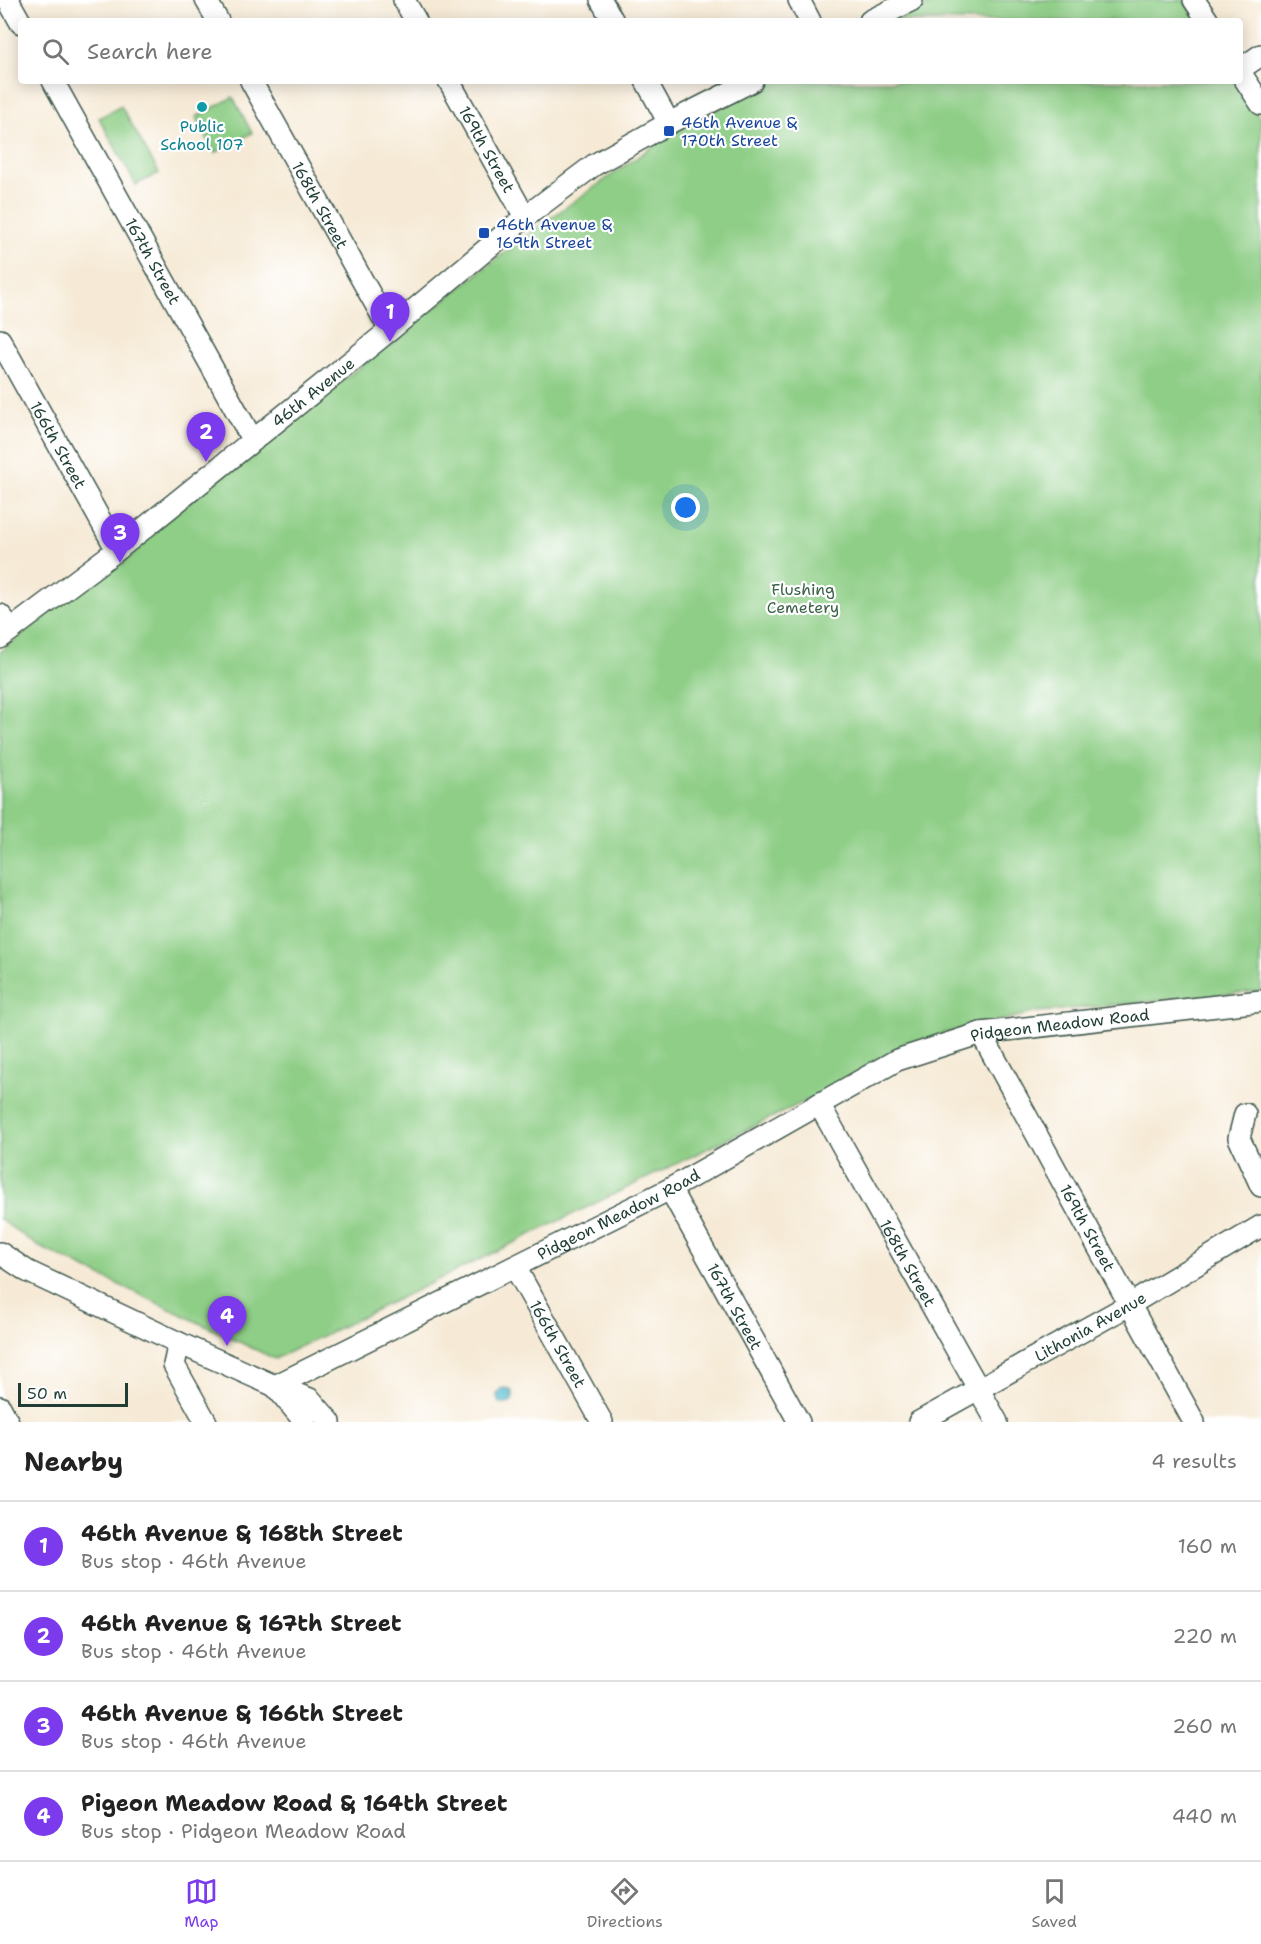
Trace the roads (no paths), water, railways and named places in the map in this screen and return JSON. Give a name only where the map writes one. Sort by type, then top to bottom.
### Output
[{"type":"street","points":[[8,0],[18,18]]},
{"type":"street","points":[[206,0],[216,18]]},
{"type":"street","points":[[404,0],[414,18]]},
{"type":"street","points":[[601,0],[611,18]]},
{"type":"street","points":[[799,0],[808,18]]},
{"type":"street","points":[[876,18],[912,0]]},
{"type":"street","points":[[1194,0],[1206,18]]},
{"type":"street","points":[[1243,68],[1261,56]]},
{"type":"street","points":[[1243,75],[1261,104]]},
{"type":"street","name":"167th Street","points":[[55,84],[253,441]]},
{"type":"street","name":"168th Street","points":[[253,84],[390,330]]},
{"type":"street","name":"169th Street","points":[[451,84],[525,217]]},
{"type":"street","points":[[648,84],[669,123]]},
{"type":"street","name":"46th Avenue","points":[[4,627],[117,550],[390,330],[525,217],[594,165],[669,123],[746,84]]},
{"type":"street","name":"166th Street","points":[[0,340],[117,550]]},
{"type":"street","name":"Pidgeon Meadow Road","points":[[275,1386],[670,1189],[897,1060],[981,1033],[1261,1001]]},
{"type":"street","name":"169th Street","points":[[981,1033],[1194,1422]]},
{"type":"street","name":"168th Street","points":[[819,1104],[996,1422]]},
{"type":"street","points":[[1245,1114],[1239,1138],[1261,1186]]},
{"type":"street","name":"167th Street","points":[[670,1189],[799,1422]]},
{"type":"street","name":"Lithonia Avenue","points":[[919,1422],[1129,1305],[1261,1226]]},
{"type":"street","points":[[4,1264],[37,1275],[178,1343],[310,1399],[330,1422]]},
{"type":"street","name":"166th Street","points":[[515,1267],[602,1422]]},
{"type":"street","points":[[178,1343],[174,1365],[206,1422]]},
{"type":"street","points":[[275,1386],[305,1422]]},
{"type":"street","points":[[0,1407],[8,1422]]},
{"type":"water","points":[[505,1388],[511,1390],[513,1396],[511,1402],[505,1404],[499,1402],[497,1396],[499,1390]]},
{"type":"place","name":"Public School 107","points":[[202,107]]},
{"type":"place","name":"46th Avenue & 170th Street","points":[[669,131]]},
{"type":"place","name":"46th Avenue & 169th Street","points":[[484,233]]},
{"type":"place","name":"46th Avenue & 168th Street","points":[[390,342]]},
{"type":"place","name":"46th Avenue & 167th Street","points":[[206,462]]},
{"type":"place","name":"46th Avenue & 166th Street","points":[[120,563]]},
{"type":"place","name":"Pigeon Meadow Road & 164th Street","points":[[227,1346]]},
{"type":"park label","name":"Flushing Cemetery","points":[[803,598]]}]
